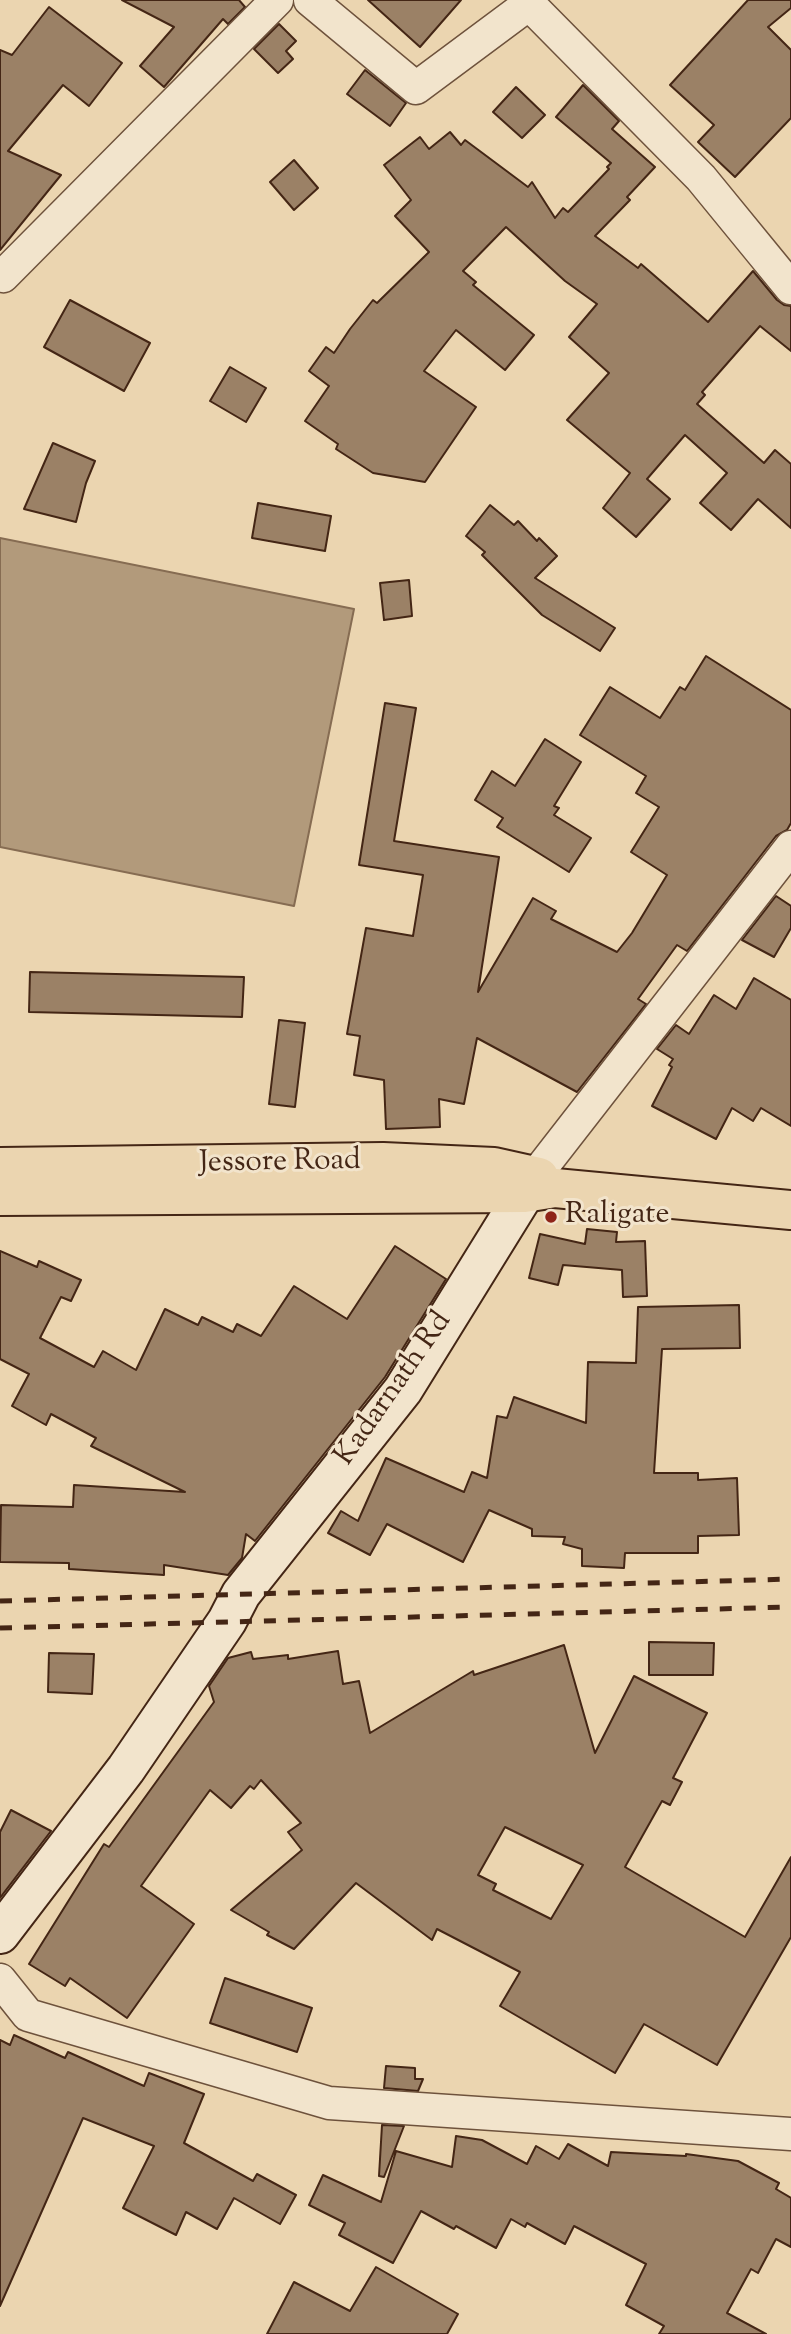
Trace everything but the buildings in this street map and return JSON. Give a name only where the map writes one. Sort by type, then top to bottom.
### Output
[{"type":"highway","name":"Jessore Road","points":[[0,1167],[383,1162],[494,1167],[538,1185]]},
{"type":"highway","name":"Jessore Road","points":[[0,1196],[538,1185],[791,1210]]},
{"type":"main road","name":"Kadarnath Rd","points":[[0,1934],[126,1769],[227,1621],[241,1594],[403,1390],[538,1185]]},
{"type":"street","points":[[0,275],[3,276],[277,0]]},
{"type":"street","points":[[310,0],[416,88],[529,4],[701,178],[791,288]]},
{"type":"street","name":"Kadarnath Rd","points":[[538,1185],[791,847]]},
{"type":"street","points":[[0,1980],[29,2015],[330,2103],[791,2134]]},
{"type":"shaded area","points":[[0,538],[354,609],[294,906],[0,847]]},
{"type":"railway","points":[[0,1601],[791,1579]]},
{"type":"railway","points":[[0,1628],[791,1607]]},
{"type":"place","name":"Raligate","points":[[551,1217]]}]
